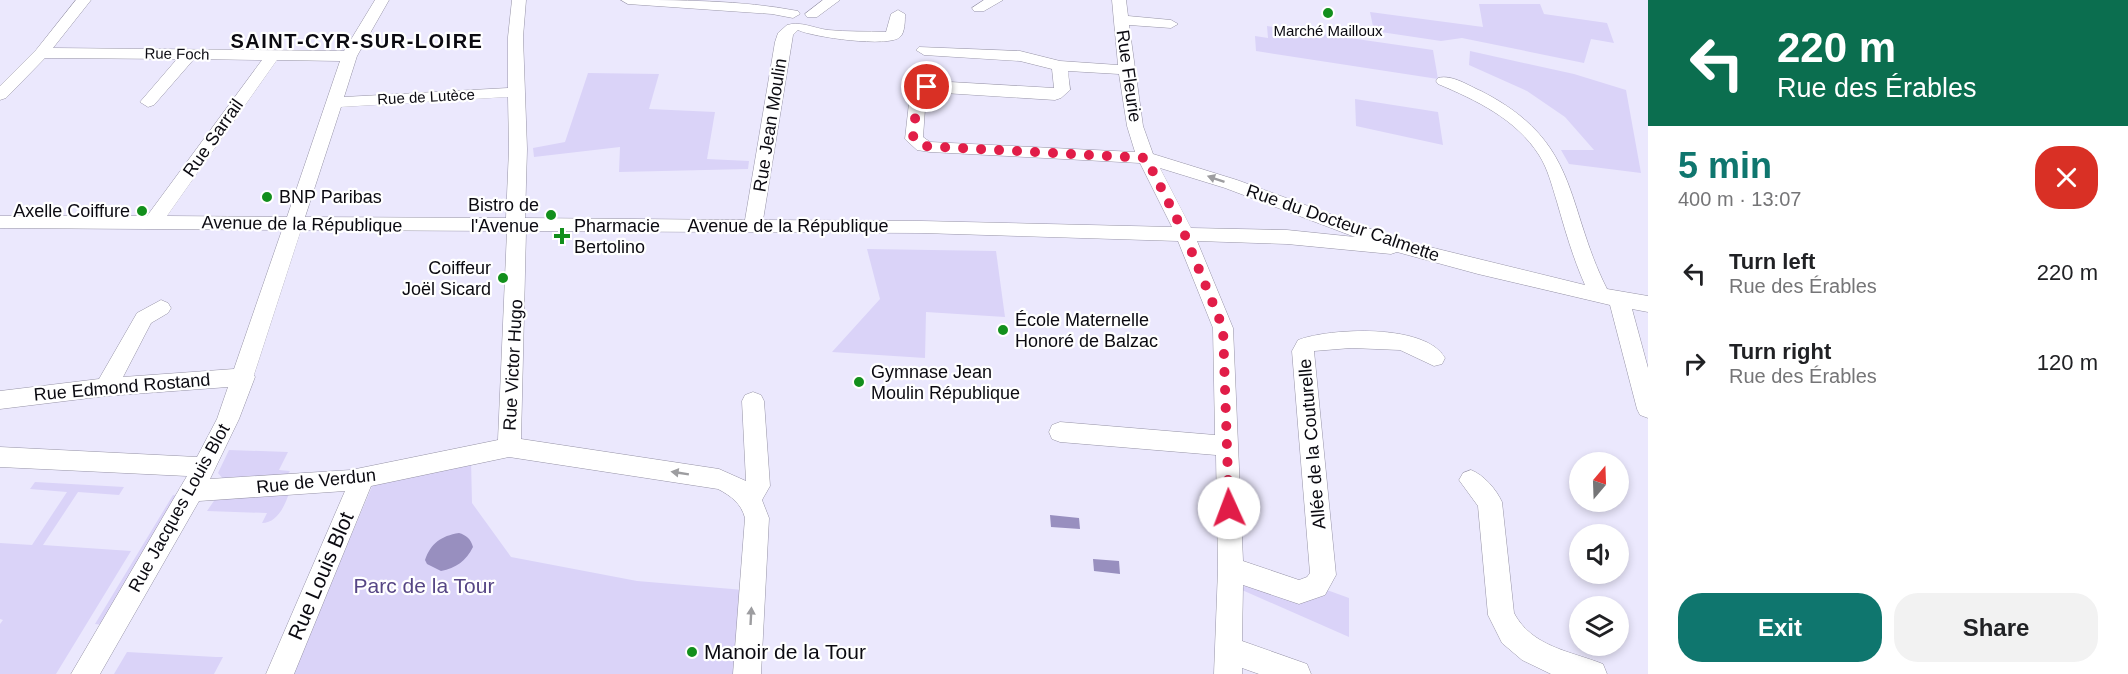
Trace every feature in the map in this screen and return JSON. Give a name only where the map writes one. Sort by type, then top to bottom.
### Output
[{"type":"street","points":[[0,95],[40,53],[84,0]]},
{"type":"street","name":"Rue Jacques Louis Blot","points":[[85,674],[192,491],[228,419],[244,377],[349,56],[382,0]]},
{"type":"street","name":"Rue Victor Hugo","points":[[519,0],[516,26],[518,152],[515,225],[518,237],[509,447],[719,479],[738,488],[750,498]]},
{"type":"street","points":[[628,0],[694,2],[772,10],[824,34],[888,37],[895,34],[898,14]]},
{"type":"street","name":"Rue Jean Moulin","points":[[753,225],[786,33],[796,23],[812,21],[812,14],[833,0]]},
{"type":"street","points":[[979,8],[996,0]]},
{"type":"street","name":"Rue Fleurie","points":[[1119,0],[1126,70],[1136,126],[1146,158],[1184,233],[1223,328],[1231,569],[1229,662]]},
{"type":"street","points":[[1121,20],[1171,24]]},
{"type":"street","points":[[924,50],[1020,56],[1060,66],[1126,70]]},
{"type":"street","name":"Rue Foch","points":[[40,53],[349,56]]},
{"type":"street","points":[[148,102],[190,54]]},
{"type":"street","name":"Rue Sarrail","points":[[153,222],[273,55]]},
{"type":"street","name":"Rue du Docteur Calmette","points":[[1060,66],[1062,90],[1055,95],[933,86],[923,88],[918,94],[914,139],[923,146],[930,147],[1146,158],[1231,184],[1396,245],[1478,267],[1648,304]]},
{"type":"street","points":[[1444,81],[1476,95],[1515,119],[1541,145],[1554,171],[1585,260],[1608,297],[1621,307],[1648,409]]},
{"type":"street","name":"Rue de Lutèce","points":[[335,102],[517,92]]},
{"type":"street","name":"Avenue de la République","points":[[0,222],[293,225],[753,225],[1184,233],[1287,237],[1391,247],[1396,245]]},
{"type":"street","name":"Avenue de la République","points":[[1287,237],[1350,228]]},
{"type":"street","points":[[106,387],[144,318],[161,309]]},
{"type":"street","name":"Allée de la Couturelle","points":[[1231,569],[1299,592],[1316,586],[1323,575],[1303,351],[1305,346],[1321,339],[1401,342],[1421,349],[1434,358]]},
{"type":"street","name":"Rue Edmond Rostand","points":[[0,400],[106,387],[244,377]]},
{"type":"street","points":[[747,674],[757,518],[750,498],[758,486],[753,401]]},
{"type":"street","points":[[1060,432],[1227,446]]},
{"type":"street","name":"Rue de Verdun","points":[[192,491],[362,478],[509,447]]},
{"type":"street","points":[[0,457],[203,468]]},
{"type":"street","name":"Rue Louis Blot","points":[[280,674],[362,478]]},
{"type":"street","points":[[1471,480],[1490,502],[1501,615],[1511,634],[1532,651],[1557,663],[1593,674]]},
{"type":"street","points":[[1229,662],[1297,674]]},
{"type":"green space","points":[[1479,4],[1540,4],[1544,14],[1607,23],[1614,43],[1591,39],[1584,63],[1462,38],[1441,41],[1374,31],[1370,12],[1483,27]]},
{"type":"green space","points":[[1267,26],[1433,50],[1438,79],[1256,51],[1255,36],[1268,38]]},
{"type":"green space","points":[[1470,51],[1574,74],[1626,90],[1641,173],[1569,164],[1561,150],[1594,150],[1565,117],[1527,91],[1469,65]]},
{"type":"green space","points":[[588,73],[659,74],[649,109],[715,112],[707,159],[749,161],[748,169],[619,172],[620,147],[534,157],[533,148],[565,142]]},
{"type":"green space","points":[[1355,99],[1438,112],[1443,145],[1356,126]]},
{"type":"green space","points":[[867,249],[996,251],[1005,317],[926,312],[925,358],[832,352],[880,299]]},
{"type":"green space","points":[[229,450],[288,452],[279,470],[290,471],[287,475],[224,480],[218,473]]},
{"type":"green space","name":"Parc de la Tour","points":[[471,460],[472,503],[511,557],[637,581],[744,590],[740,674],[292,674],[374,482]]},
{"type":"green space","points":[[35,482],[124,487],[119,495],[78,492],[43,545],[131,551],[56,674],[0,674],[0,624],[3,620],[0,619],[0,543],[32,545],[67,492],[30,489]]},
{"type":"green space","points":[[289,493],[280,513],[267,522],[262,523],[267,513],[207,511],[216,498]]},
{"type":"green space","points":[[173,495],[181,495],[104,625],[95,624]]},
{"type":"green space","points":[[1245,585],[1327,590],[1349,598],[1349,637],[1242,590]]},
{"type":"green space","points":[[127,652],[223,657],[214,674],[114,674]]},
{"type":"shaded area","points":[[1050,515],[1079,518],[1080,529],[1051,527]]},
{"type":"shaded area","points":[[459,533],[468,538],[473,547],[464,560],[456,566],[441,571],[427,564],[425,560],[434,545],[442,538]]},
{"type":"shaded area","points":[[1093,559],[1119,561],[1120,574],[1094,571]]},
{"type":"place","name":"Marché Mailloux","points":[[1328,13]]},
{"type":"place","name":"BNP Paribas","points":[[267,197]]},
{"type":"place","name":"Axelle Coiffure","points":[[142,211]]},
{"type":"place","name":"Bistro de l'Avenue","points":[[551,215]]},
{"type":"place","name":"Pharmacie Bertolino","points":[[562,236]]},
{"type":"place","name":"Coiffeur Joël Sicard","points":[[503,278]]},
{"type":"place","name":"École Maternelle Honoré de Balzac","points":[[1003,330]]},
{"type":"place","name":"Gymnase Jean Moulin République","points":[[859,382]]},
{"type":"place","name":"Manoir de la Tour","points":[[692,652]]},
{"type":"district","name":"SAINT-CYR-SUR-LOIRE","points":[[357,41]]},
{"type":"route","points":[[927,87],[918,94],[913,136],[923,146],[1146,158],[1184,233],[1223,328],[1229,508]]}]
